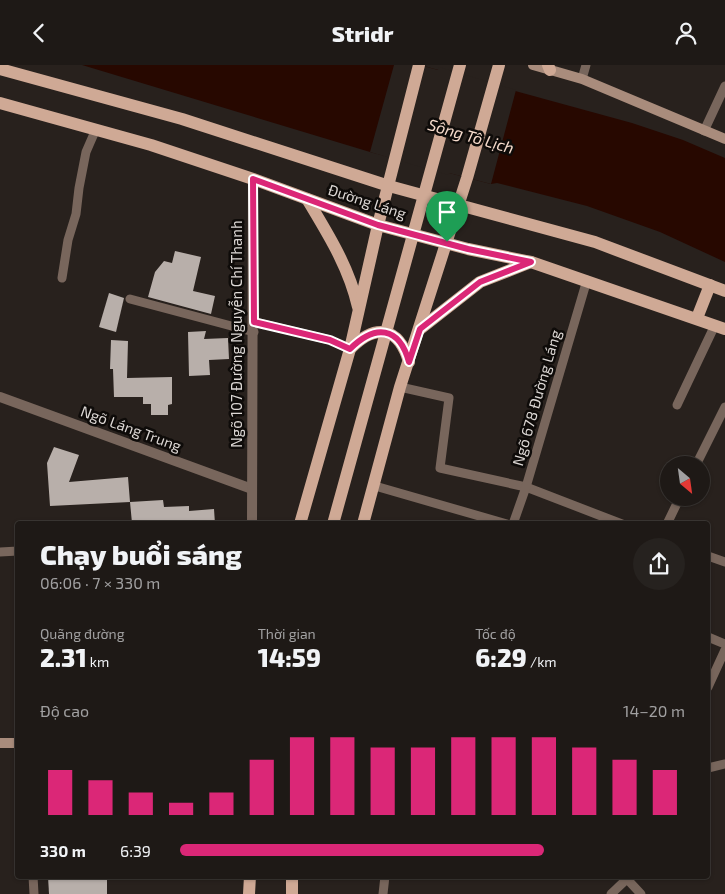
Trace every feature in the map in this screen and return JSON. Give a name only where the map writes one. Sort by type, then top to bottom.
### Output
[{"type":"main road","points":[[301,521],[350,349],[378,225],[420,65]]},
{"type":"main road","points":[[334,521],[460,65]]},
{"type":"main road","points":[[364,521],[400,387],[467,178],[499,65]]},
{"type":"main road","points":[[533,65],[550,67],[582,79],[725,139]]},
{"type":"main road","name":"Đường Láng","points":[[0,69],[182,119],[389,186],[595,242],[725,291]]},
{"type":"main road","name":"Đường Láng","points":[[0,103],[151,145],[253,179],[378,225],[531,262],[720,327]]},
{"type":"main road","points":[[307,199],[352,281],[359,312]]},
{"type":"main road","points":[[420,329],[480,282],[531,262]]},
{"type":"main road","points":[[697,318],[710,285]]},
{"type":"main road","points":[[350,349],[362,337],[373,333],[391,334],[404,345],[409,362]]},
{"type":"main road","points":[[0,743],[15,743]]},
{"type":"main road","points":[[249,894],[250,879]]},
{"type":"main road","points":[[292,879],[292,894]]},
{"type":"street","name":"Ngõ 107 Đường Nguyễn Chí Thanh","points":[[252,521],[253,179]]},
{"type":"street","name":"Ngõ Láng Trung","points":[[0,397],[252,489]]},
{"type":"lane","points":[[582,79],[586,65]]},
{"type":"lane","points":[[704,131],[725,86]]},
{"type":"lane","points":[[62,279],[68,240],[76,214],[86,152],[96,129]]},
{"type":"lane","name":"Ngõ 678 Đường Láng","points":[[513,521],[526,487],[587,280]]},
{"type":"lane","points":[[130,299],[254,327],[330,340],[350,349]]},
{"type":"lane","points":[[677,405],[720,327]]},
{"type":"lane","points":[[400,387],[449,399],[440,468],[526,487],[614,521]]},
{"type":"lane","points":[[700,456],[725,407]]},
{"type":"lane","points":[[375,485],[497,521]]},
{"type":"lane","points":[[668,521],[676,506]]},
{"type":"lane","points":[[0,552],[15,551]]},
{"type":"lane","points":[[710,557],[725,562]]},
{"type":"lane","points":[[710,682],[724,646],[725,634]]},
{"type":"lane","points":[[710,638],[724,646]]},
{"type":"lane","points":[[710,767],[725,763]]},
{"type":"lane","points":[[33,879],[34,894]]},
{"type":"lane","points":[[383,894],[386,879]]},
{"type":"lane","points":[[611,894],[627,879]]},
{"type":"lane","points":[[629,879],[641,894]]},
{"type":"water","name":"Sông Tô Lịch","points":[[82,65],[420,65],[632,123],[683,140],[725,158],[725,262],[660,232],[587,206],[497,183],[491,184],[370,152]]},
{"type":"pier","points":[[394,65],[420,65],[438,70],[439,67],[516,90],[491,184],[449,173],[448,175],[370,152]]},
{"type":"building","points":[[175,251],[201,257],[193,291],[215,296],[211,314],[148,297],[155,272],[164,261],[172,263]]},
{"type":"building","points":[[109,293],[124,298],[116,332],[99,327]]},
{"type":"building","points":[[206,331],[204,339],[228,338],[229,359],[209,360],[210,375],[189,376],[188,332]]},
{"type":"building","points":[[111,340],[128,341],[127,378],[172,377],[172,404],[168,405],[168,415],[151,415],[151,404],[143,404],[143,397],[114,397],[113,369],[110,369]]},
{"type":"building","points":[[54,447],[79,455],[69,482],[128,477],[130,502],[50,506],[47,463]]},
{"type":"building","points":[[163,500],[164,507],[189,506],[189,511],[214,509],[215,521],[132,521],[130,502]]},
{"type":"building","points":[[48,879],[107,879],[107,894],[49,894]]},
{"type":"route","points":[[253,179],[356,218],[447,242],[468,249],[531,262],[480,282],[420,329],[409,362],[404,345],[391,334],[373,333],[362,337],[350,349],[330,340],[254,322],[253,179]]}]
